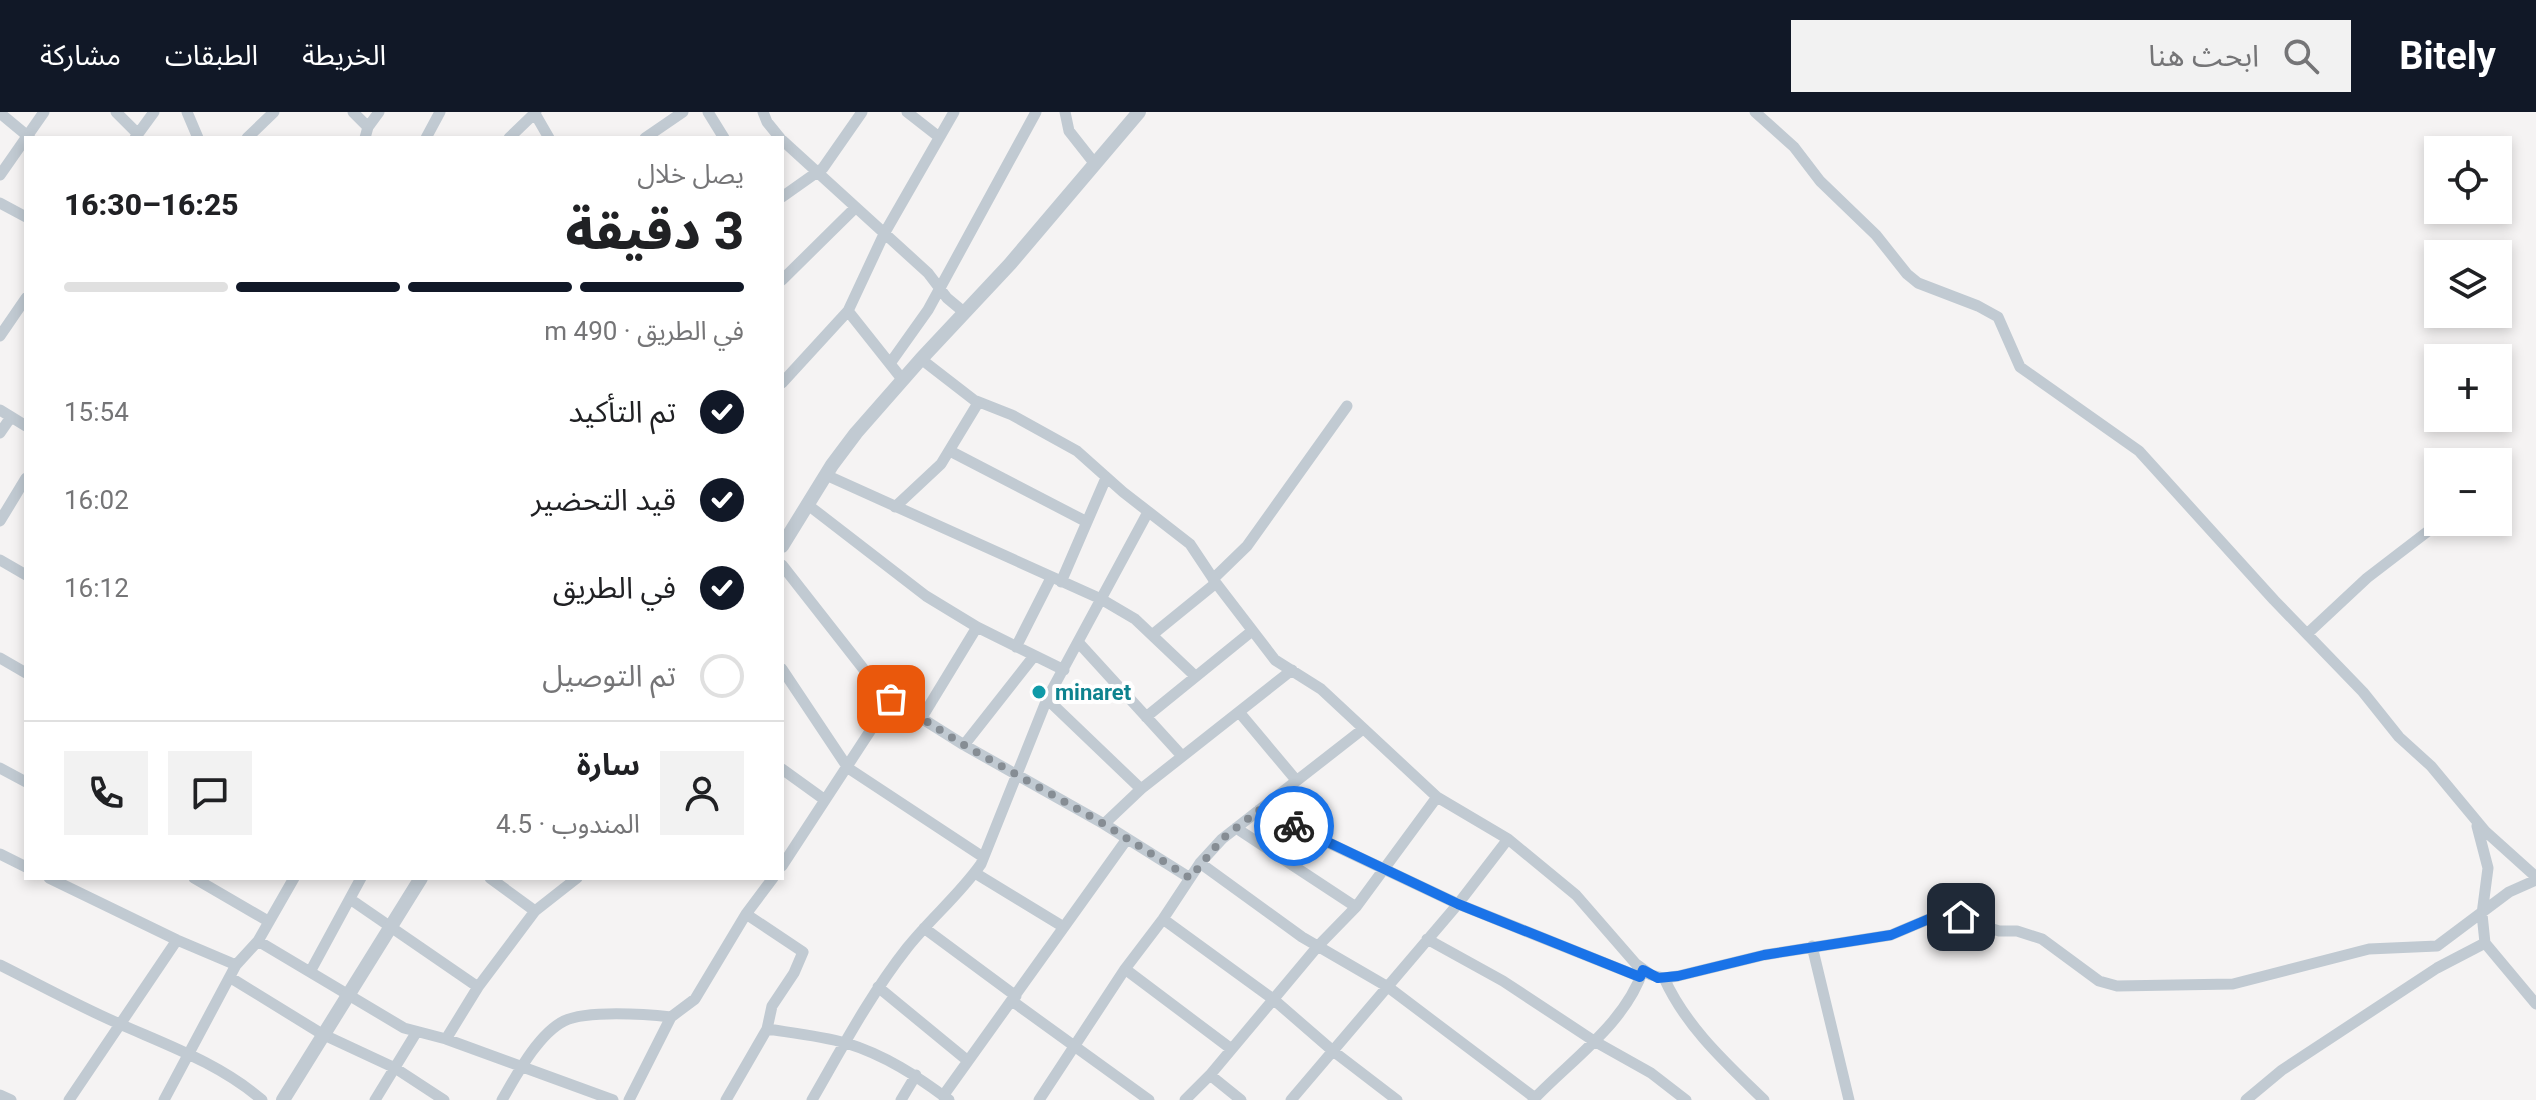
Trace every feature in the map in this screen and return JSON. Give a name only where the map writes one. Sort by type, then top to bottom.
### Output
[{"type":"street","points":[[0,113],[28,136],[44,112]]},
{"type":"street","points":[[116,112],[136,136],[154,112]]},
{"type":"street","points":[[187,112],[197,136]]},
{"type":"street","points":[[249,136],[274,112]]},
{"type":"street","points":[[353,112],[367,132],[379,112]]},
{"type":"street","points":[[427,136],[440,112]]},
{"type":"street","points":[[511,136],[535,112],[548,136]]},
{"type":"street","points":[[648,136],[683,112]]},
{"type":"street","points":[[708,112],[723,136]]},
{"type":"street","points":[[763,112],[775,136]]},
{"type":"street","points":[[784,196],[817,173],[862,112]]},
{"type":"street","points":[[907,112],[939,137]]},
{"type":"street","points":[[784,381],[848,311],[884,234],[954,112]]},
{"type":"street","points":[[891,362],[928,310],[1036,112]]},
{"type":"street","points":[[1065,112],[1069,131],[1095,164]]},
{"type":"street","points":[[784,543],[856,433],[1032,240],[1139,112]]},
{"type":"street","points":[[1259,810],[1458,904],[1642,973],[1664,978],[1812,946],[1891,935],[1943,913],[1999,931],[2017,931],[2042,939],[2099,981],[2117,986],[2233,984],[2369,949],[2437,946],[2509,892],[2536,879],[2474,818],[2431,766],[2399,737],[2363,692],[2139,451],[2020,367],[1998,317],[1918,283],[1907,274],[1876,235],[1820,181],[1794,147],[1755,112]]},
{"type":"street","points":[[0,175],[24,142]]},
{"type":"street","points":[[784,144],[884,234],[965,313]]},
{"type":"street","points":[[0,203],[24,216]]},
{"type":"street","points":[[784,278],[855,208]]},
{"type":"street","points":[[0,336],[24,301]]},
{"type":"street","points":[[848,311],[902,379]]},
{"type":"street","points":[[921,359],[978,403],[1004,412],[1077,451],[1106,478],[1190,544],[1275,660],[1312,681],[1437,797],[1508,839],[1584,901],[1642,973]]},
{"type":"street","points":[[895,507],[933,473],[950,451],[978,403]]},
{"type":"street","points":[[1152,635],[1215,581],[1247,546],[1347,406]]},
{"type":"street","points":[[0,433],[5,414],[24,425]]},
{"type":"street","points":[[950,451],[1087,522]]},
{"type":"street","points":[[826,475],[1101,599],[1135,619],[1194,675]]},
{"type":"street","points":[[1016,647],[1087,522],[1106,478]]},
{"type":"street","points":[[0,521],[24,481]]},
{"type":"street","points":[[808,505],[905,581],[977,627],[1064,670]]},
{"type":"street","points":[[812,1100],[878,987],[924,928],[975,873],[1047,699],[1148,512]]},
{"type":"street","points":[[2307,634],[2367,578],[2424,534]]},
{"type":"street","points":[[0,560],[24,574]]},
{"type":"street","points":[[784,568],[869,676],[891,699],[1190,878]]},
{"type":"street","points":[[921,719],[977,627]]},
{"type":"street","points":[[1146,717],[1252,631]]},
{"type":"street","points":[[1078,642],[1182,756]]},
{"type":"street","points":[[964,745],[1034,656]]},
{"type":"street","points":[[0,658],[24,672]]},
{"type":"street","points":[[1104,824],[1141,789],[1292,670]]},
{"type":"street","points":[[784,672],[848,768],[983,857]]},
{"type":"street","points":[[784,863],[891,699]]},
{"type":"street","points":[[1047,699],[1141,789]]},
{"type":"street","points":[[1239,712],[1296,780]]},
{"type":"street","points":[[1039,1100],[1125,969],[1200,863],[1236,828],[1363,729]]},
{"type":"street","points":[[0,768],[24,781]]},
{"type":"street","points":[[784,770],[825,800]]},
{"type":"street","points":[[1185,1100],[1210,1075],[1318,946],[1356,907],[1437,797]]},
{"type":"street","points":[[2474,818],[2488,868],[2482,914],[2485,943],[2536,1004]]},
{"type":"street","points":[[1236,828],[1356,907]]},
{"type":"street","points":[[767,1029],[845,1043],[877,1055],[916,1075],[946,1098],[968,1061],[1062,926],[1127,839]]},
{"type":"street","points":[[1291,1100],[1458,904],[1508,839]]},
{"type":"street","points":[[0,854],[24,866]]},
{"type":"street","points":[[1200,863],[1318,946],[1388,987],[1534,1099],[1594,1041],[1628,1002],[1642,973]]},
{"type":"street","points":[[975,873],[1062,926]]},
{"type":"street","points":[[197,880],[268,921]]},
{"type":"street","points":[[164,1100],[236,965],[258,941],[293,880]]},
{"type":"street","points":[[310,972],[360,880]]},
{"type":"street","points":[[283,1100],[420,880]]},
{"type":"street","points":[[498,880],[535,911]]},
{"type":"street","points":[[446,1039],[478,987],[535,911],[574,880]]},
{"type":"street","points":[[629,1100],[671,1017],[695,999],[746,914],[772,880]]},
{"type":"street","points":[[70,882],[177,940],[236,965]]},
{"type":"street","points":[[350,899],[478,987]]},
{"type":"street","points":[[726,1100],[767,1029],[772,1006],[794,973],[803,952],[746,914]]},
{"type":"street","points":[[1163,919],[1273,999],[1333,1051],[1397,1100]]},
{"type":"street","points":[[924,928],[1149,1100]]},
{"type":"street","points":[[1427,939],[1519,991],[1594,1041],[1651,1073],[1686,1100]]},
{"type":"street","points":[[69,1100],[177,940]]},
{"type":"street","points":[[258,941],[416,1033],[446,1039],[613,1100]]},
{"type":"street","points":[[2246,1100],[2282,1070],[2437,968],[2485,943]]},
{"type":"street","points":[[1812,946],[1849,1100]]},
{"type":"street","points":[[0,965],[120,1024],[188,1052],[251,1090],[262,1100]]},
{"type":"street","points":[[1125,969],[1230,1048]]},
{"type":"street","points":[[231,978],[322,1034],[395,1068],[444,1100]]},
{"type":"street","points":[[1664,978],[1676,1005],[1689,1023],[1764,1100]]},
{"type":"street","points":[[878,987],[968,1061]]},
{"type":"street","points":[[502,1100],[521,1066],[552,1030],[572,1018],[634,1012],[671,1017]]},
{"type":"street","points":[[375,1100],[416,1033]]},
{"type":"street","points":[[901,1100],[916,1075]]},
{"type":"street","points":[[1210,1075],[1241,1100]]},
{"type":"street","points":[[0,1095],[11,1100]]},
{"type":"way so far","points":[[891,699],[1190,878],[1222,839],[1259,810],[1294,826]]},
{"type":"place","name":"minaret","points":[[1039,692]]},
{"type":"route","points":[[1294,826],[1458,904],[1557,941],[1640,977],[1643,970],[1664,978],[1764,955],[1891,935],[1943,913],[1961,917]]}]
